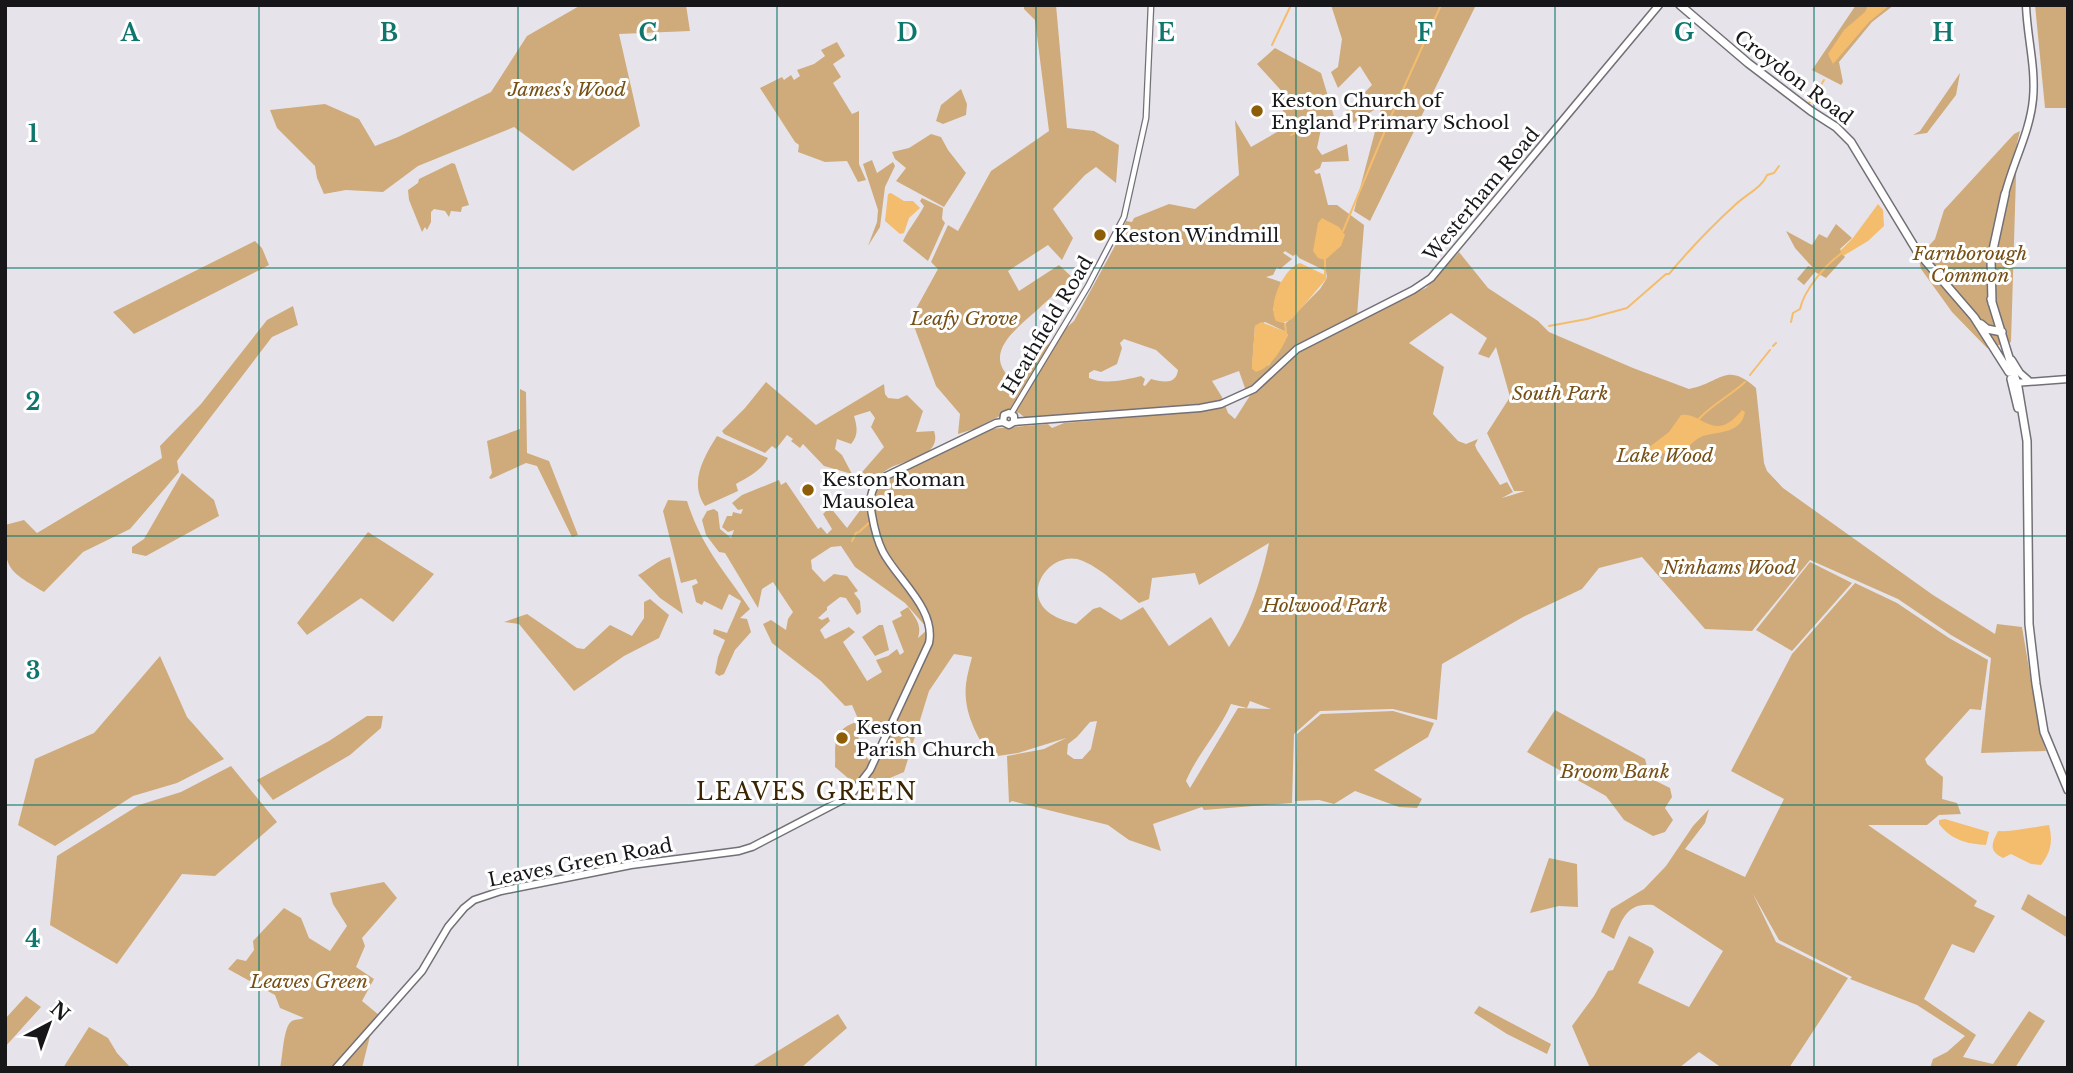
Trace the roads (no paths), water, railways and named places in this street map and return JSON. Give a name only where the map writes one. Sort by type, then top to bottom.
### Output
[{"type":"highway","name":"Croydon Road","points":[[1682,5],[1738,55],[1846,136],[1865,161],[1917,251],[1974,317],[1992,331],[2016,384]]},
{"type":"highway","points":[[2005,194],[1991,259],[1992,331],[2016,384],[2027,441],[2029,624],[2036,684],[2044,733],[2068,790]]},
{"type":"highway","points":[[1991,299],[1995,321],[1992,331]]},
{"type":"highway","points":[[1992,331],[1991,327],[1995,321]]},
{"type":"main road","name":"Heathfield Road","points":[[1011,414],[1094,277],[1124,217],[1146,118],[1151,5]]},
{"type":"main road","name":"Westerham Road","points":[[854,792],[870,770],[929,643],[931,632],[927,616],[883,553],[878,540],[870,506],[872,490],[886,474],[972,433],[1003,422],[1009,425],[1014,422],[1200,408],[1221,404],[1254,389],[1297,349],[1423,284],[1441,269],[1659,5]]},
{"type":"main road","points":[[2005,194],[2027,127],[2034,88],[2026,5]]},
{"type":"main road","points":[[2005,358],[2030,381]]},
{"type":"main road","points":[[2016,384],[2068,379]]},
{"type":"main road","points":[[2016,384],[2024,385],[2030,381]]},
{"type":"main road","name":"Westerham Road","points":[[1003,422],[1004,415],[1011,414]]},
{"type":"main road","points":[[1011,414],[1014,416],[1014,422]]},
{"type":"main road","name":"Leaves Green Road","points":[[336,1068],[422,971],[448,927],[474,900],[501,891],[631,865],[752,847],[854,792]]},
{"type":"waterway","points":[[1272,45],[1291,5]]},
{"type":"waterway","points":[[1343,231],[1441,5]]},
{"type":"waterway","points":[[1808,104],[1824,80]]},
{"type":"waterway","points":[[1305,127],[1314,122]]},
{"type":"waterway","points":[[1291,135],[1303,128]]},
{"type":"waterway","points":[[1549,326],[1627,308],[1669,274],[1718,221],[1779,166]]},
{"type":"waterway","points":[[1791,322],[1793,313],[1800,309],[1816,278],[1842,253]]},
{"type":"waterway","points":[[1325,260],[1325,275]]},
{"type":"waterway","points":[[1285,324],[1286,332]]},
{"type":"waterway","points":[[1773,346],[1776,343]]},
{"type":"waterway","points":[[1750,375],[1770,350]]},
{"type":"waterway","points":[[1698,420],[1745,382]]},
{"type":"waterway","points":[[852,541],[856,533],[871,521]]},
{"type":"place","name":"Keston Church of England Primary School","points":[[1257,111]]},
{"type":"place","name":"Keston Windmill","points":[[1100,235]]},
{"type":"place","name":"Keston Roman Mausolea","points":[[808,490]]},
{"type":"place","name":"Keston Parish Church","points":[[842,738]]},
{"type":"district","name":"LEAVES GREEN","points":[[807,792]]},
{"type":"park label","name":"James's Wood","points":[[567,89]]},
{"type":"park label","name":"Farnborough Common","points":[[1970,264]]},
{"type":"park label","name":"Leafy Grove","points":[[964,318]]},
{"type":"park label","name":"South Park","points":[[1560,393]]},
{"type":"park label","name":"Lake Wood","points":[[1665,455]]},
{"type":"park label","name":"Ninhams Wood","points":[[1729,567]]},
{"type":"park label","name":"Holwood Park","points":[[1325,605]]},
{"type":"park label","name":"Broom Bank","points":[[1615,771]]},
{"type":"park label","name":"Leaves Green","points":[[309,981]]}]
